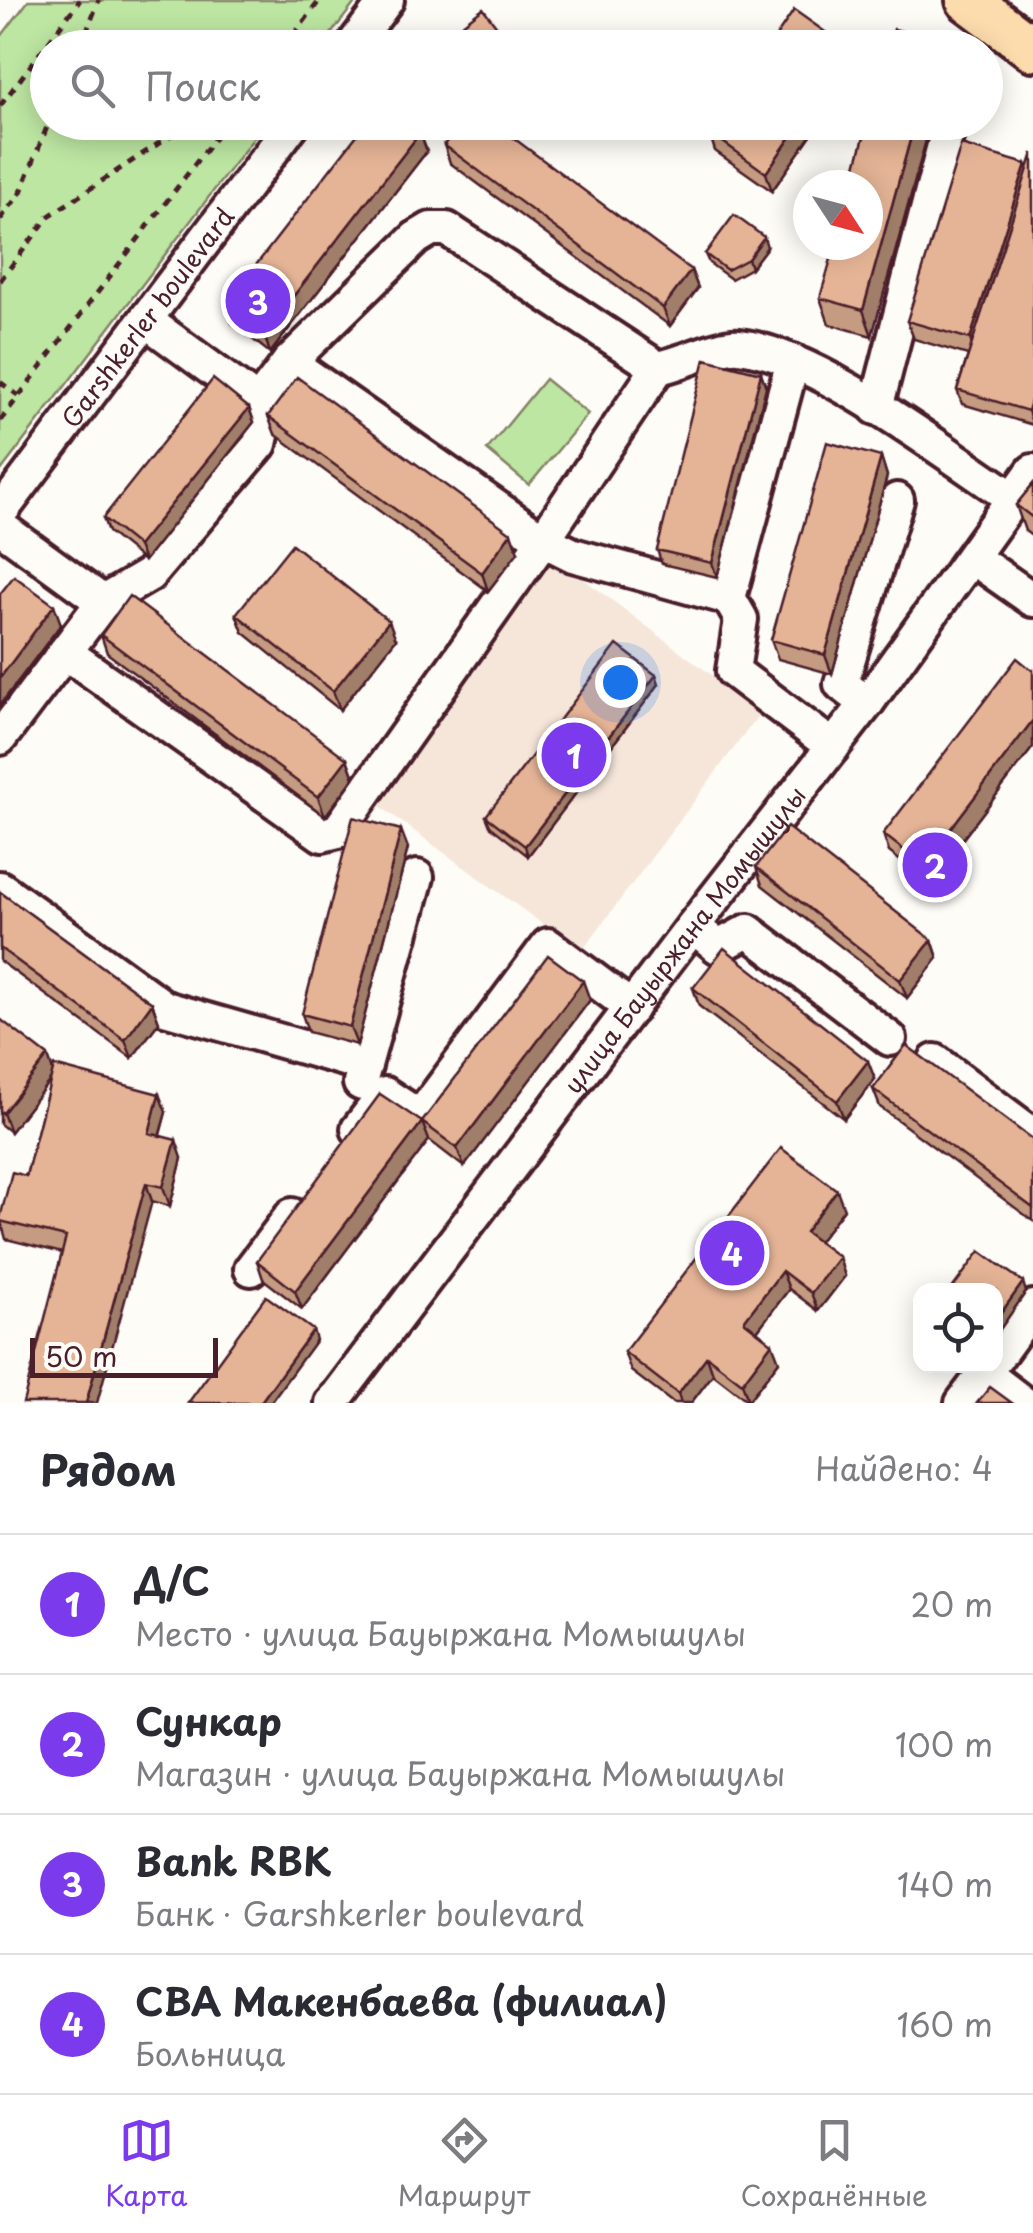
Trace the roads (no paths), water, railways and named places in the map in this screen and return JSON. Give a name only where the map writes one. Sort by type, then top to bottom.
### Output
[{"type":"main road","points":[[968,0],[1033,50]]},
{"type":"street","points":[[364,30],[387,0]]},
{"type":"street","name":"Garshkerler boulevard","points":[[0,513],[280,140]]},
{"type":"street","points":[[876,408],[945,140]]},
{"type":"street","points":[[258,403],[288,362],[416,238],[430,230],[448,229],[658,368],[737,346],[794,361],[876,408],[1014,500]]},
{"type":"street","points":[[0,738],[102,602],[148,575],[260,444],[264,426],[258,403],[145,320]]},
{"type":"street","points":[[729,598],[794,361]]},
{"type":"street","points":[[288,362],[544,540],[572,555],[729,598],[741,619],[734,671],[833,747]]},
{"type":"street","points":[[65,652],[322,836],[338,831],[544,540],[658,368]]},
{"type":"street","name":"улица Бауыржана Момышулы","points":[[332,1403],[867,704],[1033,470]]},
{"type":"street","points":[[867,704],[841,684],[898,500]]},
{"type":"street","points":[[0,527],[102,602]]},
{"type":"street","points":[[973,558],[1033,600]]},
{"type":"street","points":[[417,877],[360,1083],[420,1117],[548,946],[632,1008]]},
{"type":"street","points":[[0,888],[165,1008],[365,1065]]},
{"type":"street","points":[[694,926],[718,947],[748,931],[890,1039]]},
{"type":"street","points":[[935,1061],[1033,1134]]},
{"type":"street","points":[[340,1152],[385,1094]]},
{"type":"street","points":[[250,1268],[306,1196]]},
{"type":"street","points":[[1003,1348],[1033,1307]]},
{"type":"street","points":[[962,1403],[985,1373]]},
{"type":"street","points":[[996,1373],[1023,1403]]},
{"type":"place","name":"Bank RBK","points":[[258,301]]},
{"type":"place","name":"Д/С","points":[[574,755]]},
{"type":"place","name":"Сункар","points":[[935,865]]},
{"type":"place","name":"СВА Макенбаева (филиал)","points":[[732,1253]]}]
